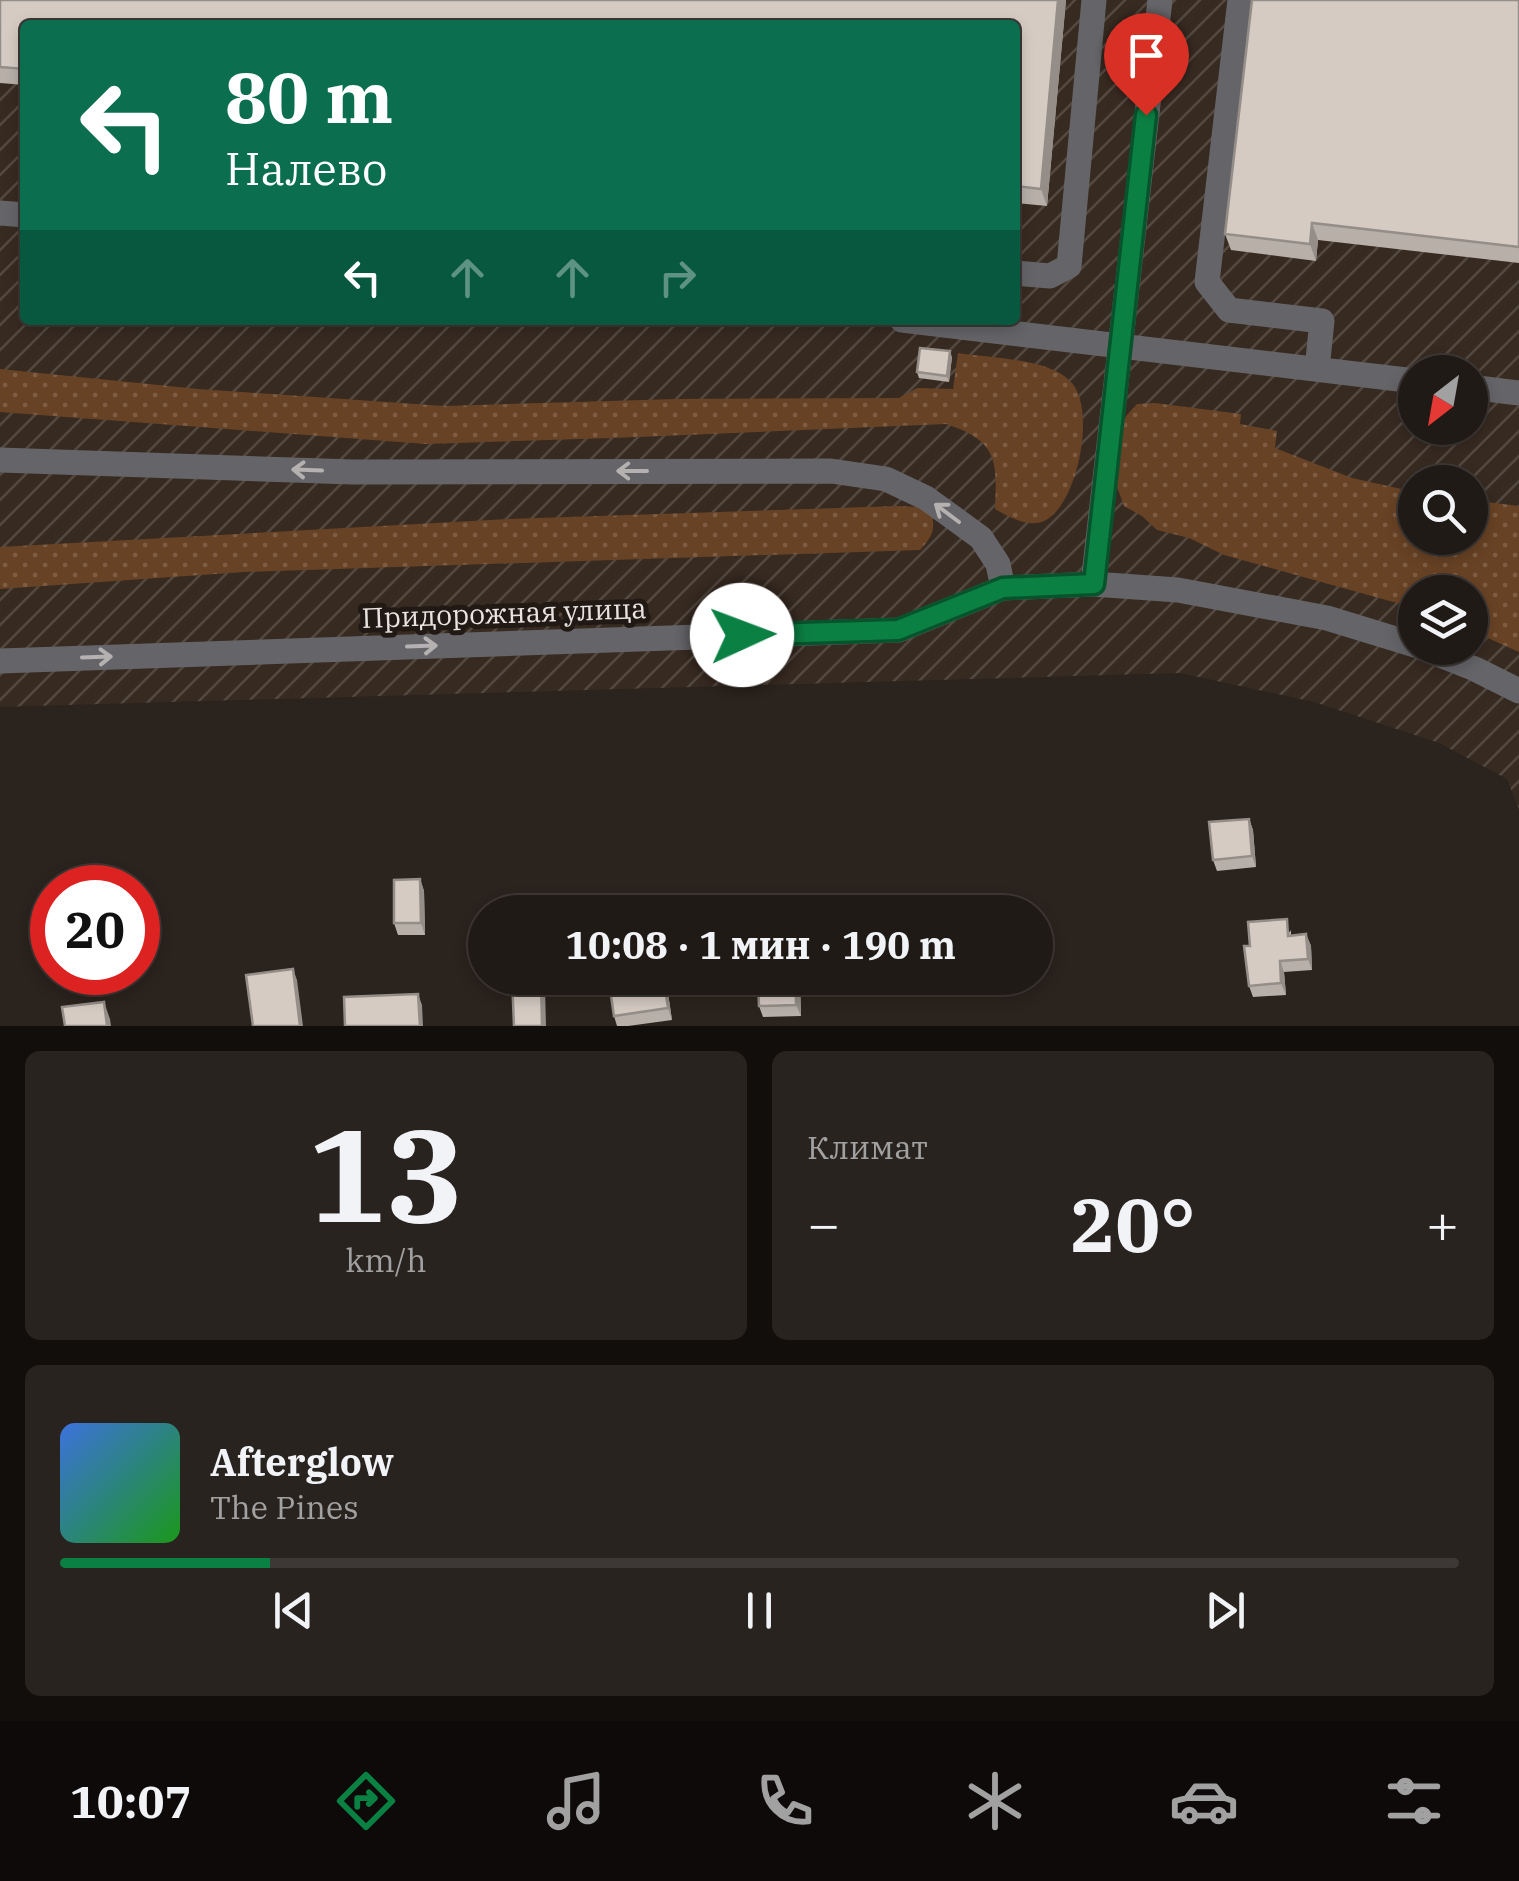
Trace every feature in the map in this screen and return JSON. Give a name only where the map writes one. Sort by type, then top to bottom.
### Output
[{"type":"lane","points":[[1020,274],[1050,276],[1069,266],[1094,0]]},
{"type":"lane","points":[[1094,584],[1160,0]]},
{"type":"lane","points":[[1240,0],[1207,282],[1229,310],[1322,320],[1317,369]]},
{"type":"lane","points":[[944,325],[1398,379]]},
{"type":"lane","points":[[1488,389],[1519,393]]},
{"type":"lane","points":[[0,460],[353,472],[831,471],[886,479],[926,498],[980,538],[998,564],[1003,588]]},
{"type":"lane","name":"Придорожная улица","points":[[0,660],[898,630],[1003,588],[1094,584],[1172,589],[1327,618],[1398,640]]},
{"type":"lane","points":[[1465,665],[1519,691]]},
{"type":"shaded area","points":[[0,0],[1519,0],[1519,810],[1507,779],[1439,743],[1314,702],[1180,673],[0,707]]},
{"type":"shaded area","points":[[958,353],[1046,367],[1069,380],[1078,392],[1083,431],[1075,475],[1057,510],[1046,520],[1027,523],[995,509],[996,477],[991,454],[976,438],[946,424],[425,444],[0,412],[0,369],[198,389],[444,406],[899,398],[917,388],[953,389]]},
{"type":"shaded area","points":[[1137,404],[1241,414],[1240,424],[1277,431],[1275,448],[1352,478],[1398,488],[1398,555],[1488,555],[1488,502],[1519,506],[1519,652],[1488,638],[1488,575],[1398,575],[1398,603],[1224,555],[1189,538],[1157,530],[1124,506],[1117,487],[1118,437],[1126,416]]},
{"type":"shaded area","points":[[918,507],[932,516],[931,534],[920,550],[244,572],[0,589],[0,547],[508,519]]},
{"type":"building","points":[[0,0],[1058,0],[1041,189],[1020,187],[1020,20],[20,20],[20,69],[0,67]]},
{"type":"building","points":[[1252,0],[1519,0],[1519,247],[1312,223],[1310,244],[1225,234]]},
{"type":"building","points":[[920,348],[950,351],[947,376],[917,372]]},
{"type":"building","points":[[1249,819],[1252,856],[1213,860],[1209,822]]},
{"type":"building","points":[[420,879],[421,923],[394,923],[394,880]]},
{"type":"building","points":[[1287,919],[1288,936],[1306,934],[1308,959],[1280,961],[1281,983],[1249,986],[1244,946],[1250,946],[1248,922]]},
{"type":"building","points":[[293,969],[300,1026],[253,1026],[246,975]]},
{"type":"building","points":[[418,994],[420,1026],[345,1026],[344,997]]},
{"type":"building","points":[[513,995],[541,995],[542,1026],[514,1026]]},
{"type":"building","points":[[611,995],[666,995],[668,1008],[614,1016]]},
{"type":"building","points":[[759,995],[796,995],[796,1005],[759,1006]]},
{"type":"building","points":[[104,1002],[107,1026],[65,1026],[62,1007]]},
{"type":"route","points":[[742,635],[898,630],[1003,588],[1094,584],[1146,115]]}]
